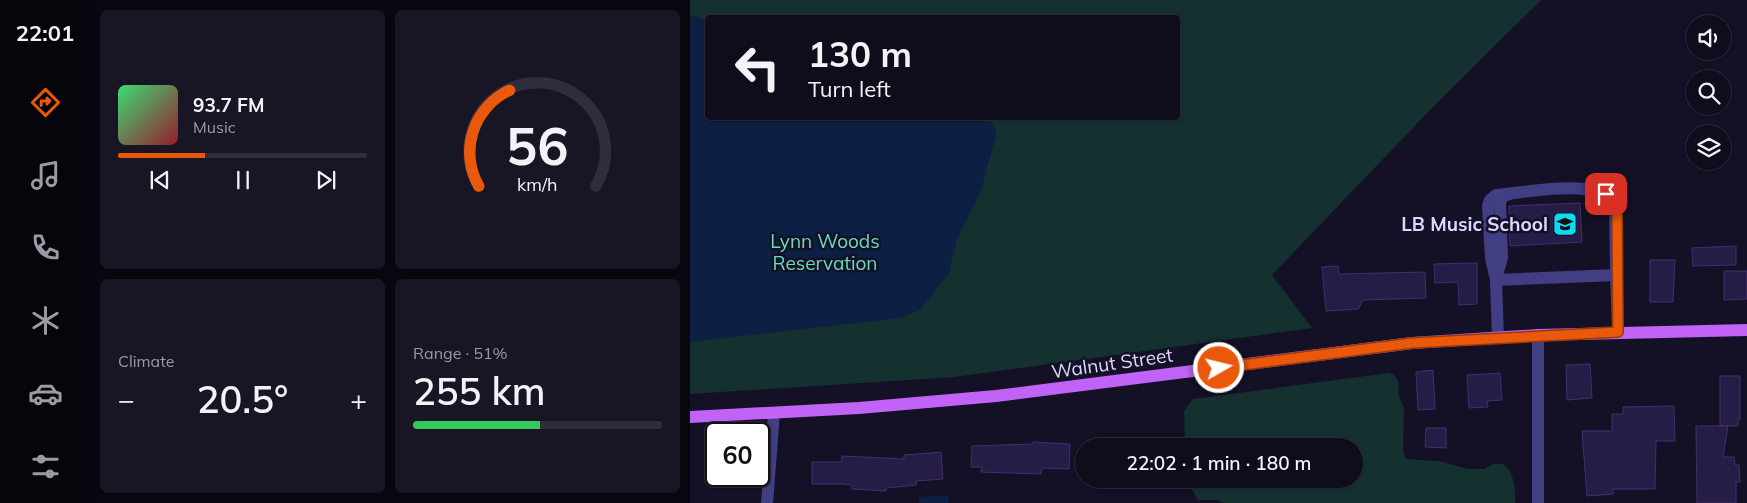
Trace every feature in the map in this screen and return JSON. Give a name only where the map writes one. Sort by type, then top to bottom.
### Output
[{"type":"main road","name":"Walnut Street","points":[[690,418],[996,396],[1412,343],[1538,335],[1747,330]]},
{"type":"street","points":[[1498,337],[1496,280],[1490,258],[1488,204],[1496,195],[1576,188],[1606,194],[1616,208],[1618,332]]},
{"type":"street","points":[[1496,280],[1616,276]]},
{"type":"street","points":[[1538,335],[1538,503]]},
{"type":"street","points":[[767,503],[774,413]]},
{"type":"green space","name":"Lynn Woods Reservation","points":[[690,0],[1541,0],[1432,108],[1272,275],[1312,328],[955,377],[690,394]]},
{"type":"green space","points":[[1388,373],[1394,375],[1398,381],[1399,396],[1404,408],[1403,451],[1406,459],[1438,461],[1468,469],[1484,469],[1493,464],[1503,464],[1512,476],[1515,487],[1515,503],[1224,503],[1217,500],[1198,500],[1191,488],[1363,488],[1363,438],[1185,438],[1184,411],[1193,399]]},
{"type":"water","points":[[696,16],[705,22],[705,120],[989,120],[997,131],[981,191],[957,239],[949,273],[920,310],[901,318],[690,342],[690,17]]},
{"type":"water","points":[[948,495],[949,503],[919,503],[919,497]]},
{"type":"building","points":[[1580,203],[1582,242],[1510,246],[1509,206]]},
{"type":"building","points":[[1736,246],[1736,265],[1693,266],[1692,248]]},
{"type":"building","points":[[1650,260],[1675,260],[1673,302],[1650,302]]},
{"type":"building","points":[[1477,263],[1477,304],[1459,305],[1458,282],[1435,283],[1434,264]]},
{"type":"building","points":[[1338,266],[1339,274],[1425,272],[1426,298],[1363,300],[1358,309],[1326,311],[1322,267]]},
{"type":"building","points":[[1724,271],[1747,271],[1747,299],[1724,300]]},
{"type":"building","points":[[1590,364],[1592,398],[1567,400],[1566,365]]},
{"type":"building","points":[[1433,370],[1435,409],[1418,410],[1416,372]]},
{"type":"building","points":[[1500,373],[1502,400],[1487,401],[1488,407],[1469,408],[1467,375]]},
{"type":"building","points":[[1720,376],[1740,376],[1740,419],[1738,419],[1738,426],[1720,426]]},
{"type":"building","points":[[1674,406],[1675,441],[1656,441],[1655,489],[1613,489],[1613,494],[1587,496],[1582,431],[1612,431],[1612,414],[1623,414],[1623,407]]},
{"type":"building","points":[[1696,426],[1728,426],[1723,457],[1734,457],[1735,465],[1739,465],[1740,482],[1736,482],[1736,503],[1697,503]]},
{"type":"building","points":[[1426,428],[1446,428],[1446,448],[1425,447]]},
{"type":"building","points":[[1033,442],[1070,444],[1069,469],[1042,468],[1041,474],[981,472],[982,467],[971,467],[972,446],[1033,444]]},
{"type":"building","points":[[941,452],[943,479],[916,481],[916,485],[886,488],[886,491],[852,489],[852,485],[842,484],[812,484],[812,462],[842,462],[842,456],[904,459],[904,455]]},
{"type":"place","name":"LB Music School","points":[[1565,224]]},
{"type":"route","points":[[1219,368],[1412,343],[1618,332],[1616,276],[1617,213],[1614,202],[1606,194]]}]
